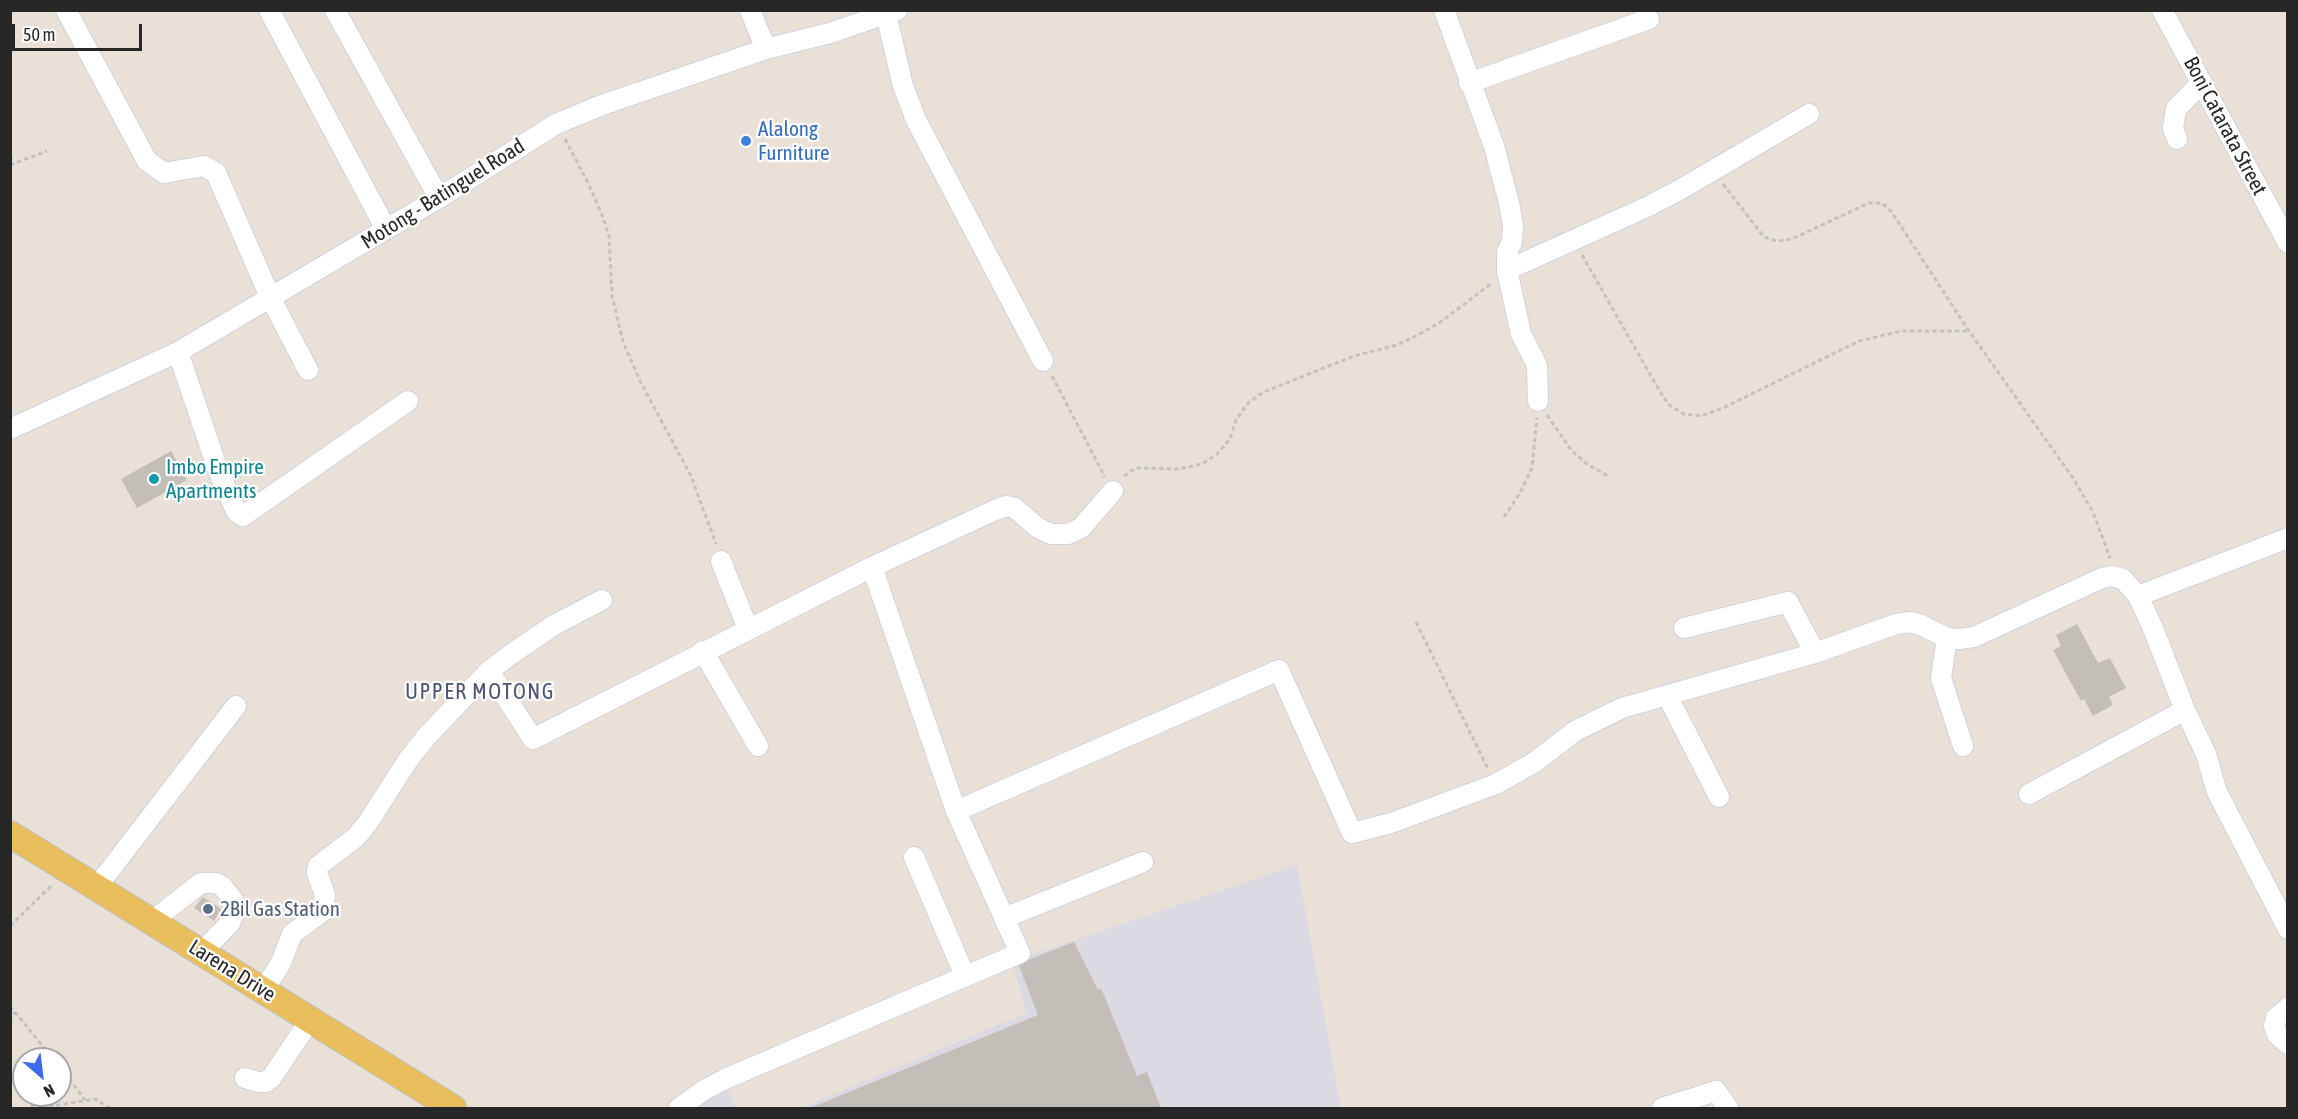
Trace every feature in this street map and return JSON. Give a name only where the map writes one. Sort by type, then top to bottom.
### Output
[{"type":"main road","name":"Larena Drive","points":[[10,834],[453,1108]]},
{"type":"street","points":[[66,10],[147,162],[164,174],[204,166],[216,173],[271,299],[308,370]]},
{"type":"street","points":[[269,10],[386,229]]},
{"type":"street","points":[[335,10],[439,198]]},
{"type":"street","points":[[750,10],[766,49]]},
{"type":"street","points":[[1444,10],[1494,146],[1509,203],[1513,226],[1512,242],[1507,252],[1507,270],[1521,334],[1537,365],[1538,401]]},
{"type":"street","name":"Boni Catarata Street","points":[[2162,10],[2286,236]]},
{"type":"street","points":[[891,12],[903,87],[916,120],[1043,361]]},
{"type":"street","name":"Motong - Batinguel Road","points":[[13,421],[178,352],[439,198],[556,124],[602,105],[766,49],[830,33],[891,12]]},
{"type":"street","points":[[1469,83],[1649,19]]},
{"type":"street","points":[[2177,139],[2173,128],[2176,109],[2202,82]]},
{"type":"street","points":[[1507,270],[1648,206],[1713,171],[1809,114]]},
{"type":"street","points":[[178,352],[223,483],[236,511],[243,516],[408,401]]},
{"type":"street","points":[[489,671],[533,739],[872,567],[1006,507],[1015,508],[1038,528],[1051,534],[1068,534],[1081,528],[1113,491]]},
{"type":"street","points":[[2138,596],[2288,538]]},
{"type":"street","points":[[721,561],[747,629]]},
{"type":"street","points":[[679,1108],[696,1095],[725,1079],[1020,953],[956,811],[872,567]]},
{"type":"street","points":[[956,811],[1279,670],[1353,833],[1391,823],[1496,784],[1535,762],[1575,731],[1622,708],[1815,653],[1896,624],[1910,622],[1921,625],[1947,638],[1974,637],[2103,578],[2112,576],[2123,579],[2138,596],[2185,710],[2206,754],[2217,792],[2288,929]]},
{"type":"street","points":[[263,991],[281,963],[292,934],[323,910],[325,895],[317,873],[318,866],[355,838],[367,824],[427,735],[489,671],[532,639],[602,600]]},
{"type":"street","points":[[1684,628],[1788,602],[1815,653]]},
{"type":"street","points":[[1947,638],[1941,678],[1963,746]]},
{"type":"street","points":[[704,651],[758,746]]},
{"type":"street","points":[[1667,695],[1719,797]]},
{"type":"street","points":[[96,888],[236,705]]},
{"type":"street","points":[[2030,794],[2185,710]]},
{"type":"street","points":[[914,857],[965,976]]},
{"type":"street","points":[[1004,918],[1143,862]]},
{"type":"street","points":[[151,922],[201,883],[217,883],[233,900],[233,915],[230,923],[201,952]]},
{"type":"street","points":[[2288,1008],[2276,1018],[2274,1026],[2277,1034],[2288,1044]]},
{"type":"street","points":[[245,1078],[266,1082],[272,1077],[310,1020]]},
{"type":"street","points":[[1662,1108],[1716,1091],[1728,1108]]},
{"type":"path","points":[[556,124],[602,212],[609,236],[612,296],[623,342],[691,476],[721,561]]},
{"type":"path","points":[[10,157],[12,165],[47,151]]},
{"type":"path","points":[[1713,171],[1764,237],[1777,241],[1792,239],[1869,203],[1882,203],[1895,218],[1969,331],[2054,450],[2093,512],[2109,555],[2112,576]]},
{"type":"path","points":[[1574,240],[1610,308],[1659,390],[1670,405],[1684,414],[1701,416],[1723,408],[1859,341],[1902,331],[1969,331]]},
{"type":"path","points":[[1113,491],[1119,481],[1137,468],[1179,469],[1202,464],[1217,454],[1230,439],[1236,420],[1249,402],[1264,392],[1354,356],[1397,345],[1418,335],[1473,299],[1507,270]]},
{"type":"path","points":[[1043,361],[1113,491]]},
{"type":"path","points":[[1538,401],[1558,434],[1572,451],[1587,465],[1610,477]]},
{"type":"path","points":[[1504,517],[1520,493],[1532,468],[1536,445],[1538,401]]},
{"type":"path","points":[[1416,622],[1496,784]]},
{"type":"path","points":[[10,926],[68,870]]},
{"type":"path","points":[[10,1006],[43,1047]]},
{"type":"path","points":[[10,1021],[15,1012]]},
{"type":"path","points":[[72,1083],[85,1100]]},
{"type":"path","points":[[72,1102],[95,1099],[110,1108]]},
{"type":"shaded area","points":[[1297,865],[1341,1108],[801,1108],[1026,1013],[1012,961]]},
{"type":"shaded area","points":[[725,1086],[737,1108],[690,1108]]},
{"type":"building","name":"Imbo Empire Apartments","points":[[171,451],[187,480],[137,508],[121,479]]},
{"type":"building","points":[[2077,624],[2098,663],[2110,658],[2126,688],[2109,697],[2113,705],[2093,716],[2084,699],[2081,701],[2053,650],[2061,646],[2056,635]]},
{"type":"building","name":"2Bil Gas Station","points":[[203,897],[221,909],[214,921],[194,908]]},
{"type":"building","points":[[1074,942],[1098,990],[1101,988],[1137,1076],[1147,1072],[1161,1108],[810,1108],[1038,1015],[1019,966],[1030,959]]},
{"type":"place","name":"Alalong Furniture","points":[[746,141]]},
{"type":"place","name":"Imbo Empire Apartments","points":[[154,479]]},
{"type":"place","name":"2Bil Gas Station","points":[[208,909]]},
{"type":"district","name":"UPPER MOTONG","points":[[480,692]]}]
